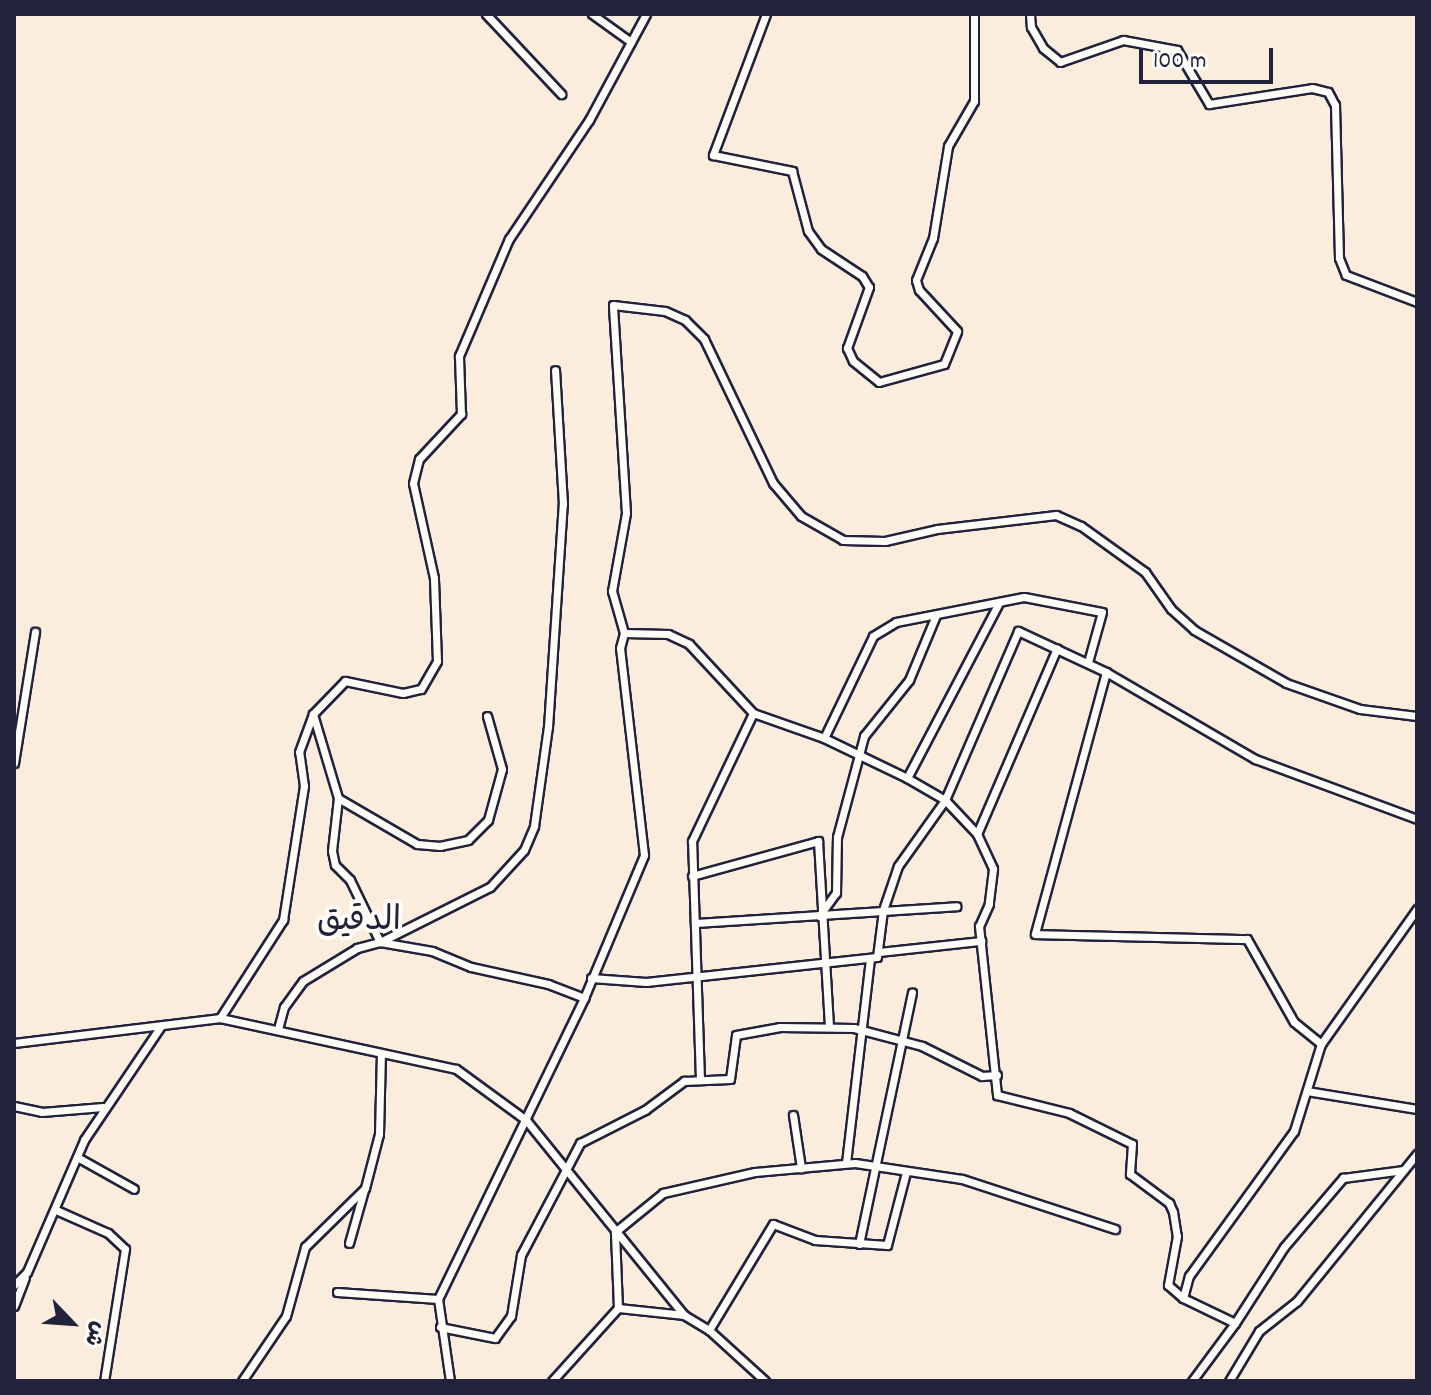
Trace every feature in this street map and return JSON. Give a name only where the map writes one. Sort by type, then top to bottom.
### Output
[{"type":"street","points":[[486,14],[561,94]]},
{"type":"street","points":[[592,14],[631,42]]},
{"type":"street","points":[[220,1018],[283,920],[304,786],[299,752],[313,714],[345,681],[403,693],[421,689],[437,661],[434,578],[413,483],[419,459],[461,414],[462,343],[509,239],[589,120],[646,14]]},
{"type":"street","points":[[766,14],[713,155],[792,171],[808,231],[821,249],[862,276],[869,287],[847,348],[853,361],[879,382],[944,364],[957,331],[919,290],[916,280],[933,238],[948,146],[974,101],[974,14]]},
{"type":"street","points":[[1030,14],[1031,27],[1043,48],[1060,62],[1123,40],[1177,50],[1209,104],[1312,88],[1328,92],[1335,105],[1339,258],[1346,275],[1417,302]]},
{"type":"street","points":[[450,1381],[438,1299],[584,998],[646,843],[620,648],[624,633],[612,591],[626,513],[613,305],[665,311],[685,320],[704,339],[773,483],[801,516],[843,540],[885,541],[937,529],[1056,515],[1081,526],[1145,572],[1171,609],[1194,630],[1286,683],[1360,709],[1417,716]]},
{"type":"street","points":[[278,1029],[284,1007],[303,981],[357,948],[380,942],[490,887],[524,850],[534,826],[548,727],[563,504],[555,370]]},
{"type":"street","points":[[824,738],[873,636],[896,622],[1024,597],[1102,612],[1088,662]]},
{"type":"street","points":[[907,778],[999,603]]},
{"type":"street","points":[[819,916],[836,893],[837,837],[862,756],[864,736],[909,680],[936,615]]},
{"type":"street","points":[[879,952],[883,910],[915,835],[945,800],[1014,635],[1022,631],[1088,662],[1255,759],[1417,819]]},
{"type":"street","points":[[15,758],[35,632]]},
{"type":"street","points":[[624,633],[668,634],[689,644],[753,713],[824,738],[907,778],[945,800],[977,834],[993,869],[989,904],[979,926],[997,1095],[1069,1113],[1132,1144],[1130,1174],[1169,1203],[1173,1212],[1177,1236],[1168,1285],[1183,1298],[1235,1323]]},
{"type":"street","points":[[977,834],[1057,648]]},
{"type":"street","points":[[1106,672],[1035,934],[1247,939],[1294,1022],[1321,1044]]},
{"type":"street","points":[[700,1080],[692,841],[753,713]]},
{"type":"street","points":[[313,714],[338,798],[332,851],[335,865],[350,880],[380,942]]},
{"type":"street","points":[[338,798],[417,844],[440,846],[468,840],[488,820],[502,769],[487,716]]},
{"type":"street","points":[[692,876],[818,841],[819,916],[829,1025]]},
{"type":"street","points":[[696,923],[956,906]]},
{"type":"street","points":[[1183,1298],[1189,1276],[1294,1131],[1321,1044],[1417,909]]},
{"type":"street","points":[[591,978],[696,978],[823,966],[870,960],[879,952],[981,941]]},
{"type":"street","points":[[380,942],[432,951],[471,967],[548,984],[584,998]]},
{"type":"street","points":[[846,1163],[870,960]]},
{"type":"street","points":[[859,1244],[874,1167],[906,1040],[912,993]]},
{"type":"street","points":[[14,1043],[220,1018],[456,1069],[526,1120],[684,1315],[709,1330],[765,1381]]},
{"type":"street","points":[[440,1327],[495,1338],[511,1316],[521,1255],[563,1166],[580,1143],[645,1110],[684,1081],[730,1079],[736,1035],[829,1025],[862,1029],[906,1040],[982,1076],[997,1075]]},
{"type":"street","points":[[14,1306],[77,1157],[103,1107],[161,1026]]},
{"type":"street","points":[[349,1243],[379,1134],[381,1053]]},
{"type":"street","points":[[1307,1091],[1417,1109]]},
{"type":"street","points":[[14,1106],[60,1112],[103,1107]]},
{"type":"street","points":[[793,1115],[801,1168]]},
{"type":"street","points":[[1229,1381],[1259,1331],[1297,1301],[1417,1154]]},
{"type":"street","points":[[77,1157],[134,1189]]},
{"type":"street","points":[[615,1232],[663,1193],[755,1172],[846,1163],[962,1179],[1115,1229]]},
{"type":"street","points":[[1192,1381],[1235,1323],[1284,1247],[1343,1178],[1403,1170]]},
{"type":"street","points":[[709,1330],[773,1224],[815,1240],[887,1245],[892,1239],[906,1172]]},
{"type":"street","points":[[242,1381],[286,1316],[305,1247],[365,1188]]},
{"type":"street","points":[[56,1210],[108,1233],[125,1249],[104,1381]]},
{"type":"street","points":[[552,1381],[618,1308],[615,1232]]},
{"type":"street","points":[[14,1285],[27,1272]]},
{"type":"street","points":[[337,1292],[438,1299]]},
{"type":"street","points":[[618,1308],[684,1315]]},
{"type":"district","name":"الدقيق","points":[[359,923]]}]
